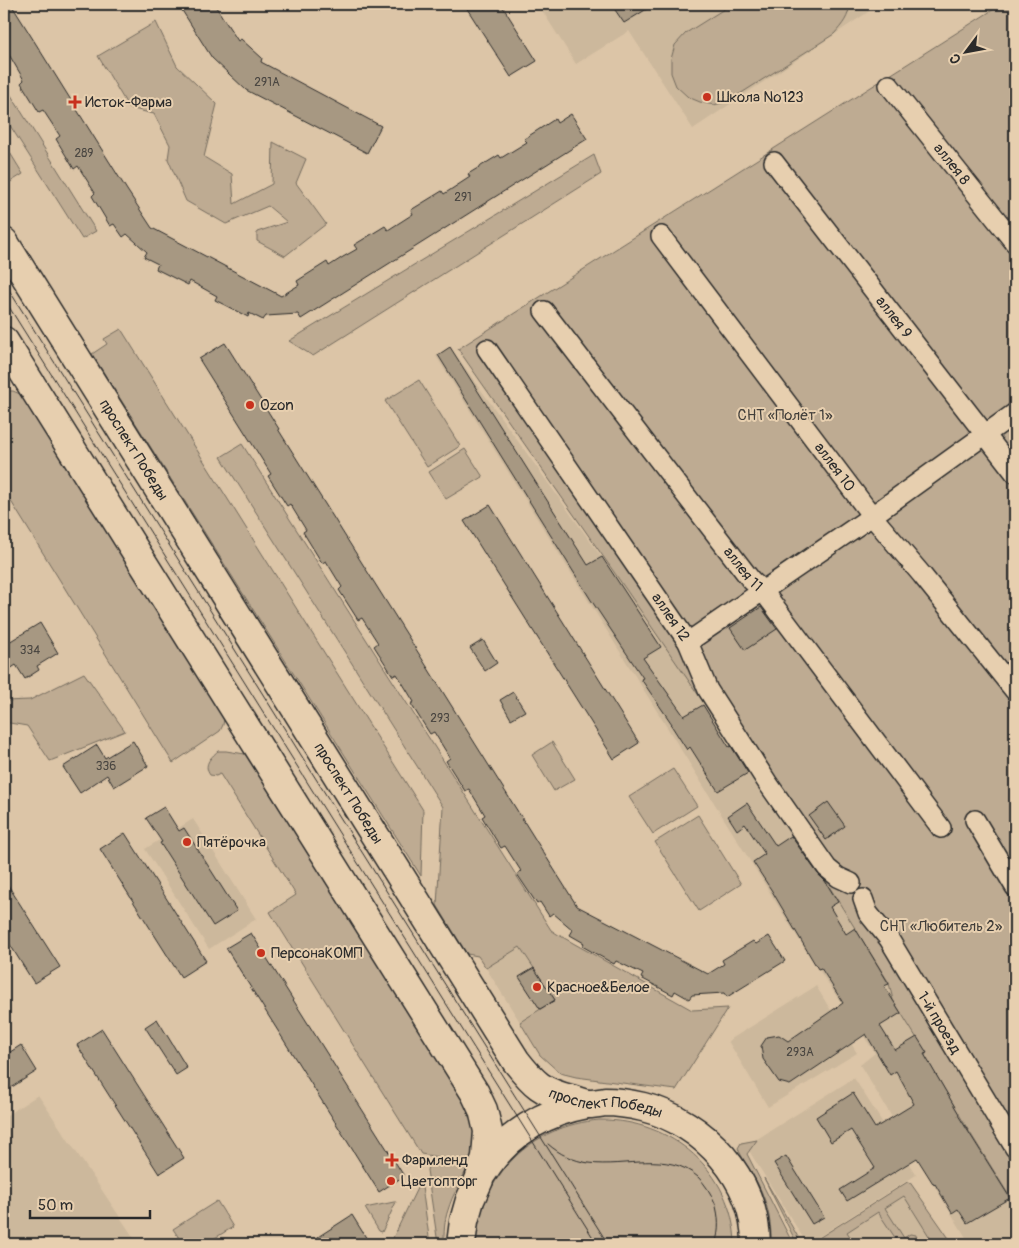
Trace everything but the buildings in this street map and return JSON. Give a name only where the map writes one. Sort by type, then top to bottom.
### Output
[{"type":"main road","name":"проспект Победы","points":[[4,242],[516,1061],[540,1088],[560,1097],[587,1104],[605,1102],[642,1106],[659,1111],[692,1128],[719,1152],[741,1184],[753,1221],[756,1244]]},
{"type":"main road","points":[[4,341],[475,1093],[488,1131],[486,1157],[479,1180]]},
{"type":"main road","points":[[461,1244],[464,1220],[470,1200],[488,1164],[500,1150],[524,1128],[555,1113],[574,1106],[587,1104]]},
{"type":"street","name":"аллея 8","points":[[889,85],[1015,243]]},
{"type":"street","name":"аллея 9","points":[[774,162],[1015,472]]},
{"type":"street","name":"аллея 10","points":[[661,236],[872,516],[1015,691]]},
{"type":"street","name":"аллея 11","points":[[544,311],[751,580],[763,591],[941,828]]},
{"type":"street","name":"аллея 12","points":[[487,349],[688,642],[708,690],[767,782],[828,868],[838,877],[851,883]]},
{"type":"street","points":[[688,642],[872,516],[1015,413]]},
{"type":"street","points":[[975,820],[1015,887]]},
{"type":"street","name":"1-й проезд","points":[[863,899],[868,913],[890,939],[1015,1148]]},
{"type":"shaded area","name":"Школа №123","points":[[538,4],[880,4],[693,129],[629,31],[576,64]]},
{"type":"shaded area","points":[[450,347],[614,572],[822,875],[889,983],[893,1000],[927,1053],[967,1128],[1015,1205],[1015,1244],[970,1244],[860,1065],[875,1053],[810,957],[436,356]]},
{"type":"shaded area","points":[[193,819],[256,919],[209,949],[145,849]]},
{"type":"shaded area","points":[[520,946],[555,1000],[520,1022],[486,968]]},
{"type":"shaded area","points":[[816,986],[857,1053],[768,1107],[728,1041]]},
{"type":"shaded area","points":[[854,1078],[916,1175],[807,1244],[746,1146]]},
{"type":"shaded area","points":[[38,1095],[138,1244],[4,1244],[4,1117]]},
{"type":"shaded area","points":[[909,1181],[953,1244],[814,1244],[814,1241]]},
{"type":"green space","points":[[732,4],[849,4],[849,8],[845,20],[834,34],[729,101],[714,105],[700,102],[688,97],[676,86],[671,73],[671,59],[675,45],[686,33]]},
{"type":"green space","name":"СНТ «Полёт 1»","points":[[1002,4],[1015,4],[1015,1205],[967,1128],[925,1056],[926,1053],[893,1000],[889,983],[822,875],[458,349]]},
{"type":"green space","points":[[156,22],[177,66],[217,104],[204,157],[232,174],[234,204],[272,184],[273,142],[306,159],[296,183],[326,224],[285,256],[257,241],[257,232],[287,222],[268,206],[226,224],[186,201],[168,159],[170,145],[154,114],[129,108],[98,56]]},
{"type":"green space","points":[[4,84],[96,231],[82,239],[4,116]]},
{"type":"green space","points":[[4,143],[23,174],[4,186]]},
{"type":"green space","points":[[594,155],[601,174],[313,356],[289,341]]},
{"type":"green space","points":[[121,329],[423,810],[421,876],[92,354],[107,344],[104,339]]},
{"type":"green space","points":[[419,380],[460,446],[427,467],[385,401]]},
{"type":"green space","points":[[4,392],[20,394],[224,719],[220,731],[173,763],[4,490]]},
{"type":"green space","points":[[242,444],[551,930],[692,1010],[728,1008],[676,1090],[576,1077],[560,1073],[540,1055],[520,1022],[555,1000],[520,947],[486,968],[478,956],[467,954],[437,905],[443,807],[221,457]]},
{"type":"green space","points":[[465,449],[483,477],[446,499],[429,472]]},
{"type":"green space","points":[[84,673],[125,731],[50,761],[27,726],[4,722],[4,701],[30,700]]},
{"type":"green space","points":[[552,742],[575,779],[554,791],[532,755]]},
{"type":"green space","points":[[218,751],[245,754],[447,1075],[467,1111],[472,1123],[474,1147],[447,1214],[444,1227],[444,1244],[438,1244],[427,1170],[430,1162],[438,1157],[421,1154],[270,912],[296,895],[220,774],[216,776],[210,775],[207,768],[208,762]]},
{"type":"green space","points":[[673,769],[697,806],[653,834],[629,797]]},
{"type":"green space","points":[[698,815],[741,884],[699,911],[655,842]]},
{"type":"green space","points":[[600,1120],[626,1122],[651,1129],[673,1140],[693,1154],[710,1172],[723,1194],[732,1218],[735,1244],[476,1244],[480,1219],[488,1196],[499,1176],[514,1158],[532,1143],[552,1132],[575,1124]]},
{"type":"green space","points":[[757,1140],[747,1154],[793,1244],[771,1244],[769,1217],[765,1200],[758,1183],[738,1148],[741,1143]]},
{"type":"green space","points":[[764,1178],[802,1244],[797,1244]]},
{"type":"green space","points":[[421,1180],[430,1244],[392,1244],[392,1240]]},
{"type":"green space","points":[[909,1181],[953,1244],[934,1244],[904,1196],[885,1208],[904,1238],[910,1234],[916,1235],[917,1241],[913,1244],[892,1244],[896,1239],[878,1212],[847,1232],[855,1244],[814,1244],[814,1241]]},
{"type":"green space","points":[[217,1201],[233,1227],[205,1244],[183,1244],[173,1229]]},
{"type":"green space","points":[[396,1202],[382,1232],[379,1231],[365,1208]]},
{"type":"tram line","points":[[4,282],[608,1244]]},
{"type":"tram line","points":[[4,299],[597,1244]]},
{"type":"tram line","points":[[548,1144],[562,1154],[583,1162],[603,1164],[659,1162],[673,1164],[686,1169],[698,1177],[710,1192],[715,1203],[718,1223],[718,1234],[715,1244]]},
{"type":"place","name":"Школа №123","points":[[707,97]]},
{"type":"place","name":"Исток-Фарма","points":[[75,102]]},
{"type":"place","name":"Ozon","points":[[250,405]]},
{"type":"place","name":"Пятёрочка","points":[[187,842]]},
{"type":"place","name":"ПерсонаКОМП","points":[[261,953]]},
{"type":"place","name":"Красное&Белое","points":[[537,987]]},
{"type":"place","name":"Фармленд","points":[[392,1160]]},
{"type":"place","name":"Цветопторг","points":[[391,1181]]},
{"type":"park label","name":"СНТ «Любитель 2»","points":[[941,926]]}]
